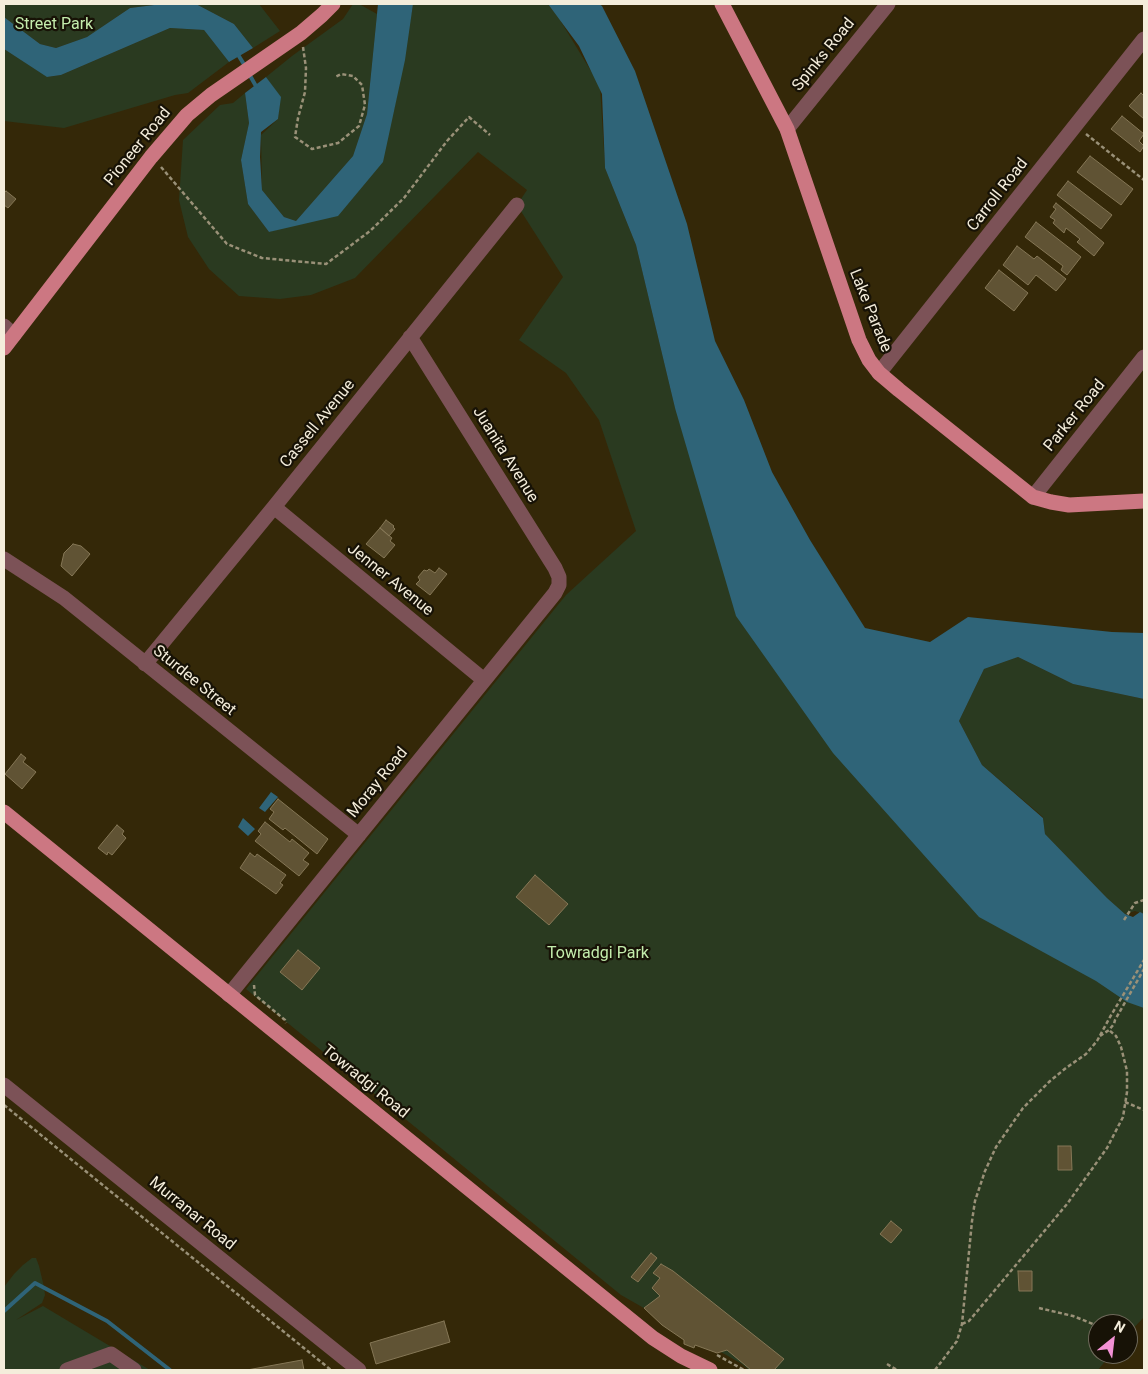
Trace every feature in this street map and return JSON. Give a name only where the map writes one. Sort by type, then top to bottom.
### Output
[{"type":"main road","name":"Pioneer Road","points":[[4,348],[9,330],[187,115],[198,104],[301,33],[333,4]]},
{"type":"main road","name":"Lake Parade","points":[[722,4],[787,128],[860,340],[869,360],[879,373],[1033,497],[1069,505],[1144,501]]},
{"type":"main road","name":"Towradgi Road","points":[[4,812],[653,1338],[703,1369]]},
{"type":"street","name":"Spinks Road","points":[[787,128],[888,4]]},
{"type":"street","name":"Carroll Road","points":[[879,373],[1144,39]]},
{"type":"street","name":"Cassell Avenue","points":[[145,664],[517,205]]},
{"type":"street","name":"Juanita Avenue","points":[[410,337],[555,568],[559,577],[555,593]]},
{"type":"street","name":"Parker Road","points":[[1033,497],[1144,357]]},
{"type":"street","name":"Jenner Avenue","points":[[274,507],[484,680]]},
{"type":"street","name":"Sturdee Street","points":[[4,559],[64,598],[359,835]]},
{"type":"street","name":"Moray Road","points":[[229,995],[555,593]]},
{"type":"street","name":"Murranar Road","points":[[4,1085],[359,1370]]},
{"type":"street","points":[[67,1370],[111,1354],[134,1370]]},
{"type":"path","points":[[301,33],[306,68],[305,92],[295,137],[312,149],[338,143],[359,126],[366,106],[362,85],[352,76],[340,74],[334,77]]},
{"type":"path","points":[[151,157],[227,244],[262,258],[326,264],[370,231],[404,198],[447,141],[469,117],[490,135]]},
{"type":"path","points":[[1075,125],[1144,180]]},
{"type":"path","points":[[1124,920],[1135,903],[1144,900]]},
{"type":"path","points":[[935,1370],[957,1341],[962,1324],[972,1221],[985,1171],[996,1147],[1023,1108],[1050,1081],[1086,1054],[1097,1041],[1144,960]]},
{"type":"path","points":[[1100,1036],[1114,1024],[1144,969]]},
{"type":"path","points":[[256,981],[254,986],[255,995],[285,1020],[285,1026],[278,1035]]},
{"type":"path","points":[[962,1324],[970,1321],[1067,1204],[1107,1148],[1123,1117],[1127,1092],[1127,1071],[1121,1047],[1116,1036],[1109,1030]]},
{"type":"path","points":[[1126,1102],[1144,1110]]},
{"type":"path","points":[[4,1105],[331,1370]]},
{"type":"path","points":[[1039,1308],[1073,1316],[1088,1322]]},
{"type":"path","points":[[718,1355],[744,1370]]},
{"type":"path","points":[[887,1364],[897,1370]]},
{"type":"green space","name":"Street Park","points":[[4,4],[162,4],[130,8],[87,37],[56,48],[40,44],[4,17]]},
{"type":"green space","points":[[196,4],[259,4],[280,31],[253,48],[234,24]]},
{"type":"green space","points":[[353,4],[359,4],[377,14],[367,114],[353,156],[296,221],[284,217],[262,190],[261,135],[278,119],[280,97],[266,77],[343,19]]},
{"type":"green space","name":"Towradgi Park","points":[[413,4],[548,4],[560,20],[600,86],[605,168],[636,245],[675,408],[1144,1007],[1144,1317],[1138,1323],[1138,1314],[1088,1314],[1088,1364],[1103,1364],[1098,1370],[749,1370],[742,1364],[621,1295],[246,989],[566,595],[636,531],[599,420],[566,373],[519,340],[563,277],[517,205],[527,190],[478,152],[355,278],[311,295],[280,299],[239,296],[209,269],[188,237],[179,200],[183,140],[220,105],[233,103],[245,93],[249,123],[241,160],[248,204],[269,232],[299,223],[394,110]]},
{"type":"green space","points":[[170,28],[204,30],[229,62],[188,93],[175,95],[64,128],[4,121],[4,49],[48,77],[61,75]]},
{"type":"green space","points":[[1018,657],[1073,684],[1144,699],[1144,914],[1135,911],[1125,914],[1045,834],[1043,817],[982,765],[959,721],[984,669]]},
{"type":"green space","points":[[32,1258],[36,1258],[39,1266],[45,1295],[42,1303],[16,1320],[43,1306],[150,1370],[4,1370],[4,1287],[14,1274]]},
{"type":"water","points":[[162,4],[196,4],[234,24],[253,48],[229,62],[204,30],[170,28],[61,75],[47,77],[4,49],[4,17],[40,44],[56,48],[87,37],[130,8]]},
{"type":"water","points":[[378,4],[413,4],[405,60],[383,162],[338,216],[269,232],[248,204],[241,160],[249,123],[245,93],[266,77],[281,97],[278,119],[261,132],[262,190],[284,217],[296,221],[353,156],[367,114]]},
{"type":"water","points":[[548,4],[599,4],[602,6],[635,71],[687,224],[715,341],[744,400],[772,472],[810,540],[865,628],[930,642],[968,617],[1112,632],[1144,633],[1144,699],[1073,684],[1018,657],[984,669],[959,721],[982,765],[1043,818],[1045,834],[1125,914],[1133,917],[1140,912],[1144,914],[1144,1008],[1127,1002],[1096,981],[979,917],[833,753],[736,616],[675,408],[636,245],[605,168],[602,94],[579,46]]},
{"type":"water","points":[[271,792],[278,797],[265,812],[259,808]]},
{"type":"water","points":[[243,818],[255,829],[248,836],[238,827]]},
{"type":"building","points":[[1141,93],[1144,96],[1144,119],[1129,106]]},
{"type":"building","points":[[1122,116],[1144,134],[1139,141],[1144,146],[1140,152],[1111,129]]},
{"type":"building","points":[[1090,156],[1133,189],[1121,205],[1077,172]]},
{"type":"building","points":[[1068,181],[1112,215],[1101,229],[1057,195]]},
{"type":"building","points":[[6,191],[16,199],[8,208],[4,205],[4,193]]},
{"type":"building","points":[[1056,203],[1104,243],[1094,256],[1077,242],[1080,239],[1066,228],[1064,233],[1053,223],[1055,220],[1050,217],[1056,209],[1053,207]]},
{"type":"building","points":[[1036,222],[1081,257],[1067,275],[1061,270],[1063,266],[1025,237]]},
{"type":"building","points":[[1017,246],[1034,259],[1037,256],[1066,279],[1056,291],[1036,275],[1028,285],[1003,265]]},
{"type":"building","points":[[999,270],[1028,293],[1014,311],[985,288]]},
{"type":"building","points":[[386,520],[395,529],[389,536],[380,528]]},
{"type":"building","points":[[380,528],[392,538],[390,541],[395,545],[384,558],[366,544]]},
{"type":"building","points":[[73,544],[81,546],[90,554],[72,576],[61,566],[64,553]]},
{"type":"building","points":[[439,568],[447,574],[430,595],[416,584],[420,580],[418,577],[424,570],[427,571],[429,569],[435,573]]},
{"type":"building","points":[[21,754],[26,758],[23,762],[36,772],[22,789],[5,774]]},
{"type":"building","points":[[278,799],[328,839],[317,854],[285,828],[283,830],[269,819],[274,812],[270,809]]},
{"type":"building","points":[[265,822],[290,842],[292,839],[309,853],[303,860],[309,864],[299,876],[255,841],[261,834],[258,831]]},
{"type":"building","points":[[117,825],[124,831],[122,834],[126,838],[112,855],[108,852],[107,855],[98,848]]},
{"type":"building","points":[[250,853],[255,857],[257,854],[286,875],[280,883],[283,885],[276,894],[240,868]]},
{"type":"building","points":[[535,875],[568,904],[549,925],[516,897]]},
{"type":"building","points":[[298,950],[320,968],[302,990],[280,972]]},
{"type":"building","points":[[1058,1146],[1071,1146],[1072,1170],[1058,1170]]},
{"type":"building","points":[[891,1221],[902,1230],[891,1243],[880,1234]]},
{"type":"building","points":[[651,1253],[657,1258],[638,1282],[631,1277]]},
{"type":"building","points":[[661,1264],[673,1271],[784,1359],[774,1370],[751,1370],[727,1350],[717,1353],[695,1345],[694,1348],[684,1344],[684,1340],[662,1325],[644,1308],[660,1296],[652,1288],[660,1278],[653,1273]]},
{"type":"building","points":[[1018,1271],[1032,1271],[1032,1291],[1019,1291]]},
{"type":"building","points":[[444,1321],[450,1342],[376,1364],[370,1343]]},
{"type":"building","points":[[302,1360],[304,1370],[247,1370]]},
{"type":"waterway","points":[[237,53],[245,66]]},
{"type":"waterway","points":[[248,72],[257,88]]},
{"type":"waterway","points":[[4,1311],[35,1283],[107,1321],[170,1370]]}]
